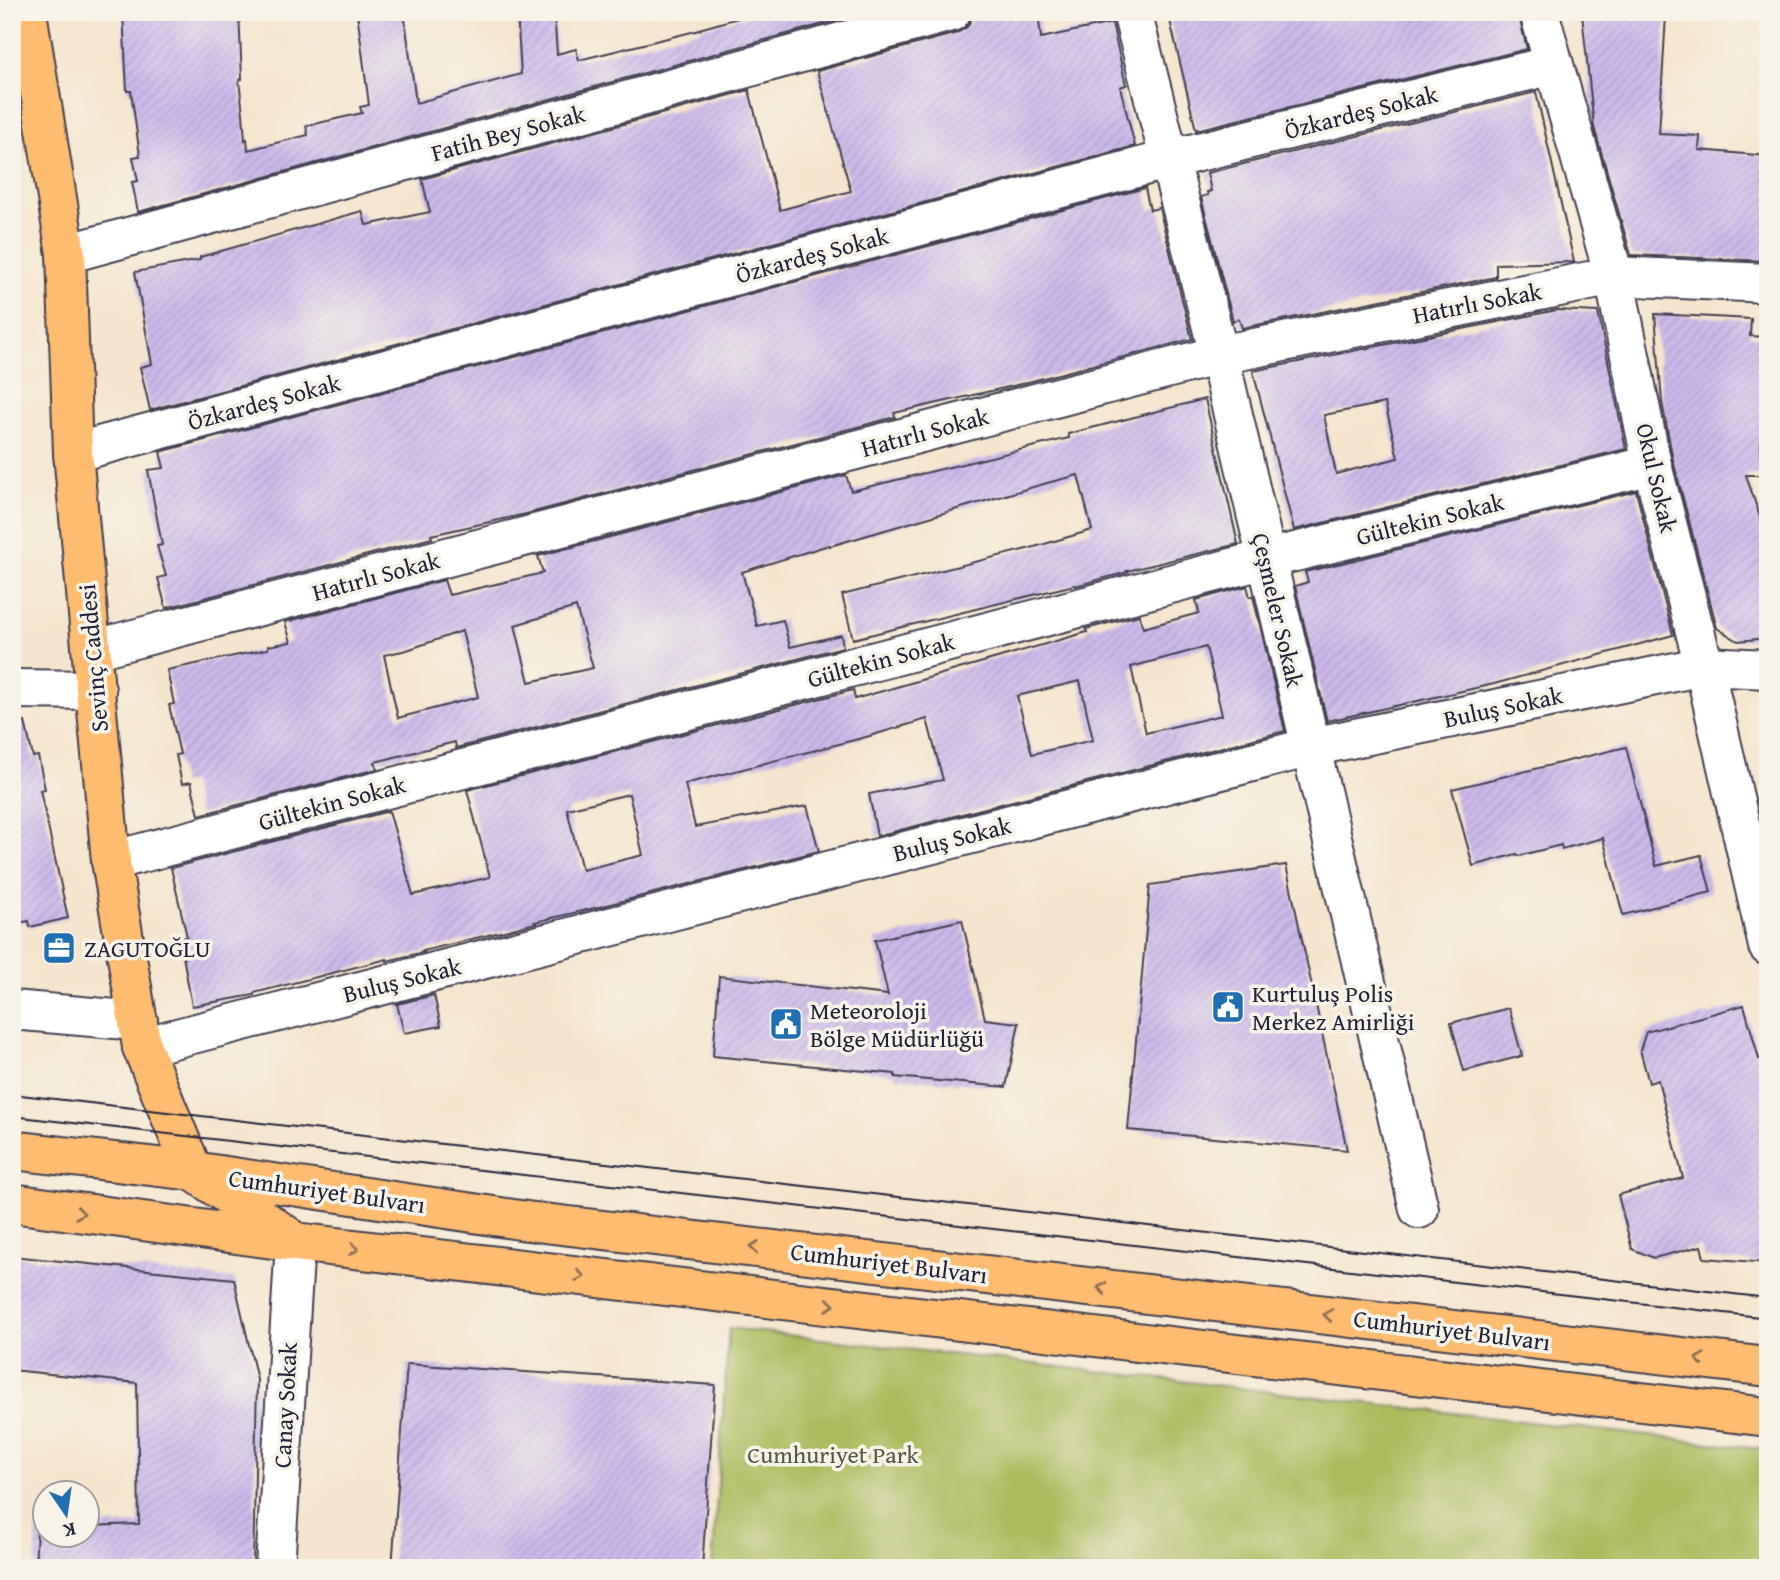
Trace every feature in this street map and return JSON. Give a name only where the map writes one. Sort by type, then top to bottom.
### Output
[{"type":"main road","name":"Sevinç Caddesi","points":[[27,12],[66,254],[73,453],[111,861],[140,1034],[193,1171]]},
{"type":"main road","name":"Cumhuriyet Bulvarı","points":[[12,1150],[193,1171],[541,1222],[1768,1367]]},
{"type":"main road","points":[[193,1171],[295,1242]]},
{"type":"main road","name":"Cumhuriyet Bulvarı","points":[[12,1203],[295,1242],[1768,1417]]},
{"type":"street","name":"Fatih Bey Sokak","points":[[66,254],[951,12]]},
{"type":"street","name":"Çeşmeler Sokak","points":[[1132,12],[1219,355],[1419,1209]]},
{"type":"street","name":"Okul Sokak","points":[[1539,12],[1614,276],[1652,465],[1704,666],[1768,946]]},
{"type":"street","name":"Özkardeş Sokak","points":[[73,453],[1170,159],[1553,65]]},
{"type":"street","name":"Hatırlı Sokak","points":[[92,650],[1219,355],[1614,276],[1768,283]]},
{"type":"street","name":"Gültekin Sokak","points":[[111,861],[1266,559],[1652,465]]},
{"type":"street","name":"Buluş Sokak","points":[[12,1010],[140,1034],[1311,747],[1704,666],[1768,669]]},
{"type":"street","points":[[12,689],[96,690]]},
{"type":"street","name":"Canay Sokak","points":[[275,1568],[295,1242]]},
{"type":"green space","name":"Cumhuriyet Park","points":[[729,1328],[1768,1450],[1768,1568],[712,1568]]},
{"type":"building","points":[[123,12],[239,12],[242,79],[239,80],[248,150],[308,135],[306,126],[362,113],[360,107],[369,105],[357,12],[404,12],[416,103],[521,74],[517,12],[554,12],[557,54],[576,49],[579,60],[700,30],[759,12],[867,12],[138,212],[132,182],[138,181],[133,157],[140,156],[131,91],[127,91]]},
{"type":"building","points":[[972,12],[1038,12],[1041,38],[1112,23],[1126,85],[1120,87],[1135,146],[150,410],[140,367],[152,364],[135,272],[200,260],[200,257],[362,211],[366,225],[430,212],[422,179],[749,90],[780,210],[851,191],[817,71],[957,33],[967,27]]},
{"type":"building","points":[[1168,12],[1518,12],[1527,49],[1196,130]]},
{"type":"building","points":[[1582,14],[1666,15],[1659,134],[1700,136],[1699,150],[1768,156],[1768,261],[1631,255],[1594,127]]},
{"type":"building","points":[[1536,92],[1574,262],[1496,264],[1496,277],[1242,328],[1239,319],[1233,321],[1201,197],[1211,191],[1207,173]]},
{"type":"building","points":[[1145,188],[1150,210],[1159,208],[1192,339],[1013,386],[894,413],[895,417],[526,514],[431,535],[432,538],[166,608],[158,578],[166,576],[157,546],[162,545],[148,470],[164,468],[160,452]]},
{"type":"building","points":[[1557,310],[1598,312],[1626,449],[1294,530],[1253,371]],"holes":[[[1385,403],[1398,458],[1336,474],[1324,415]]]},
{"type":"building","points":[[1655,314],[1751,319],[1750,336],[1768,337],[1768,410],[1761,410],[1761,475],[1746,475],[1768,541],[1768,638],[1738,641],[1717,628],[1673,460],[1662,402]]},
{"type":"building","points":[[1205,399],[1238,544],[853,639],[842,595],[1092,530],[1078,475],[742,572],[757,626],[783,620],[790,647],[841,635],[843,647],[456,748],[455,742],[375,762],[377,769],[199,815],[191,782],[182,784],[176,755],[180,754],[169,705],[174,704],[167,670],[291,642],[285,622],[444,580],[449,595],[543,573],[538,556],[846,475],[851,491],[1069,438],[1068,434]],"holes":[[[576,607],[593,668],[529,682],[515,625]],[[462,631],[478,697],[398,718],[384,655]]]},
{"type":"building","points":[[1636,491],[1673,635],[1494,684],[1327,721],[1295,586],[1308,582],[1305,572]]},
{"type":"building","points":[[1247,586],[1250,597],[1253,596],[1285,731],[877,836],[869,794],[943,780],[927,719],[685,784],[695,827],[807,806],[819,851],[254,995],[192,1006],[180,939],[187,937],[171,868],[389,811],[413,895],[490,877],[467,790],[853,690],[855,699],[1139,615],[1143,628],[1199,613],[1196,600]],"holes":[[[1206,647],[1222,715],[1146,733],[1131,667]],[[1080,681],[1093,740],[1032,754],[1017,696]],[[629,794],[643,855],[582,870],[567,809]]]},
{"type":"building","points":[[25,722],[33,757],[38,756],[45,789],[40,790],[68,918],[30,927],[29,921],[12,924],[12,723]]},
{"type":"building","points":[[1626,747],[1656,866],[1701,855],[1711,892],[1623,915],[1603,838],[1562,849],[1561,845],[1518,856],[1517,854],[1473,866],[1452,789]]},
{"type":"building","name":"Kurtuluş Polis Merkez Amirliği","points":[[1286,865],[1347,1150],[1128,1130],[1150,885]]},
{"type":"building","points":[[962,920],[985,1019],[1019,1023],[1006,1087],[713,1056],[719,976],[888,995],[875,940]]},
{"type":"building","points":[[434,995],[441,1026],[404,1033],[397,1004]]},
{"type":"building","points":[[1744,1005],[1759,1059],[1768,1058],[1768,1263],[1704,1258],[1701,1246],[1654,1258],[1632,1249],[1618,1195],[1683,1178],[1658,1080],[1649,1083],[1640,1050],[1646,1032]]},
{"type":"building","points":[[1509,1008],[1522,1056],[1464,1071],[1451,1023]]},
{"type":"building","points":[[12,1256],[234,1279],[257,1380],[253,1568],[35,1568],[36,1548],[102,1548],[102,1525],[139,1524],[137,1383],[12,1370]]},
{"type":"building","points":[[407,1364],[715,1385],[702,1568],[392,1568]]},
{"type":"tram line","points":[[12,1094],[1768,1298]]},
{"type":"tram line","points":[[12,1116],[1768,1318]]},
{"type":"place","name":"ZAGUTOĞLU","points":[[59,948]]},
{"type":"place","name":"Kurtuluş Polis Merkez Amirliği","points":[[1228,1007]]},
{"type":"place","name":"Meteoroloji Bölge Müdürlüğü","points":[[786,1024]]}]
